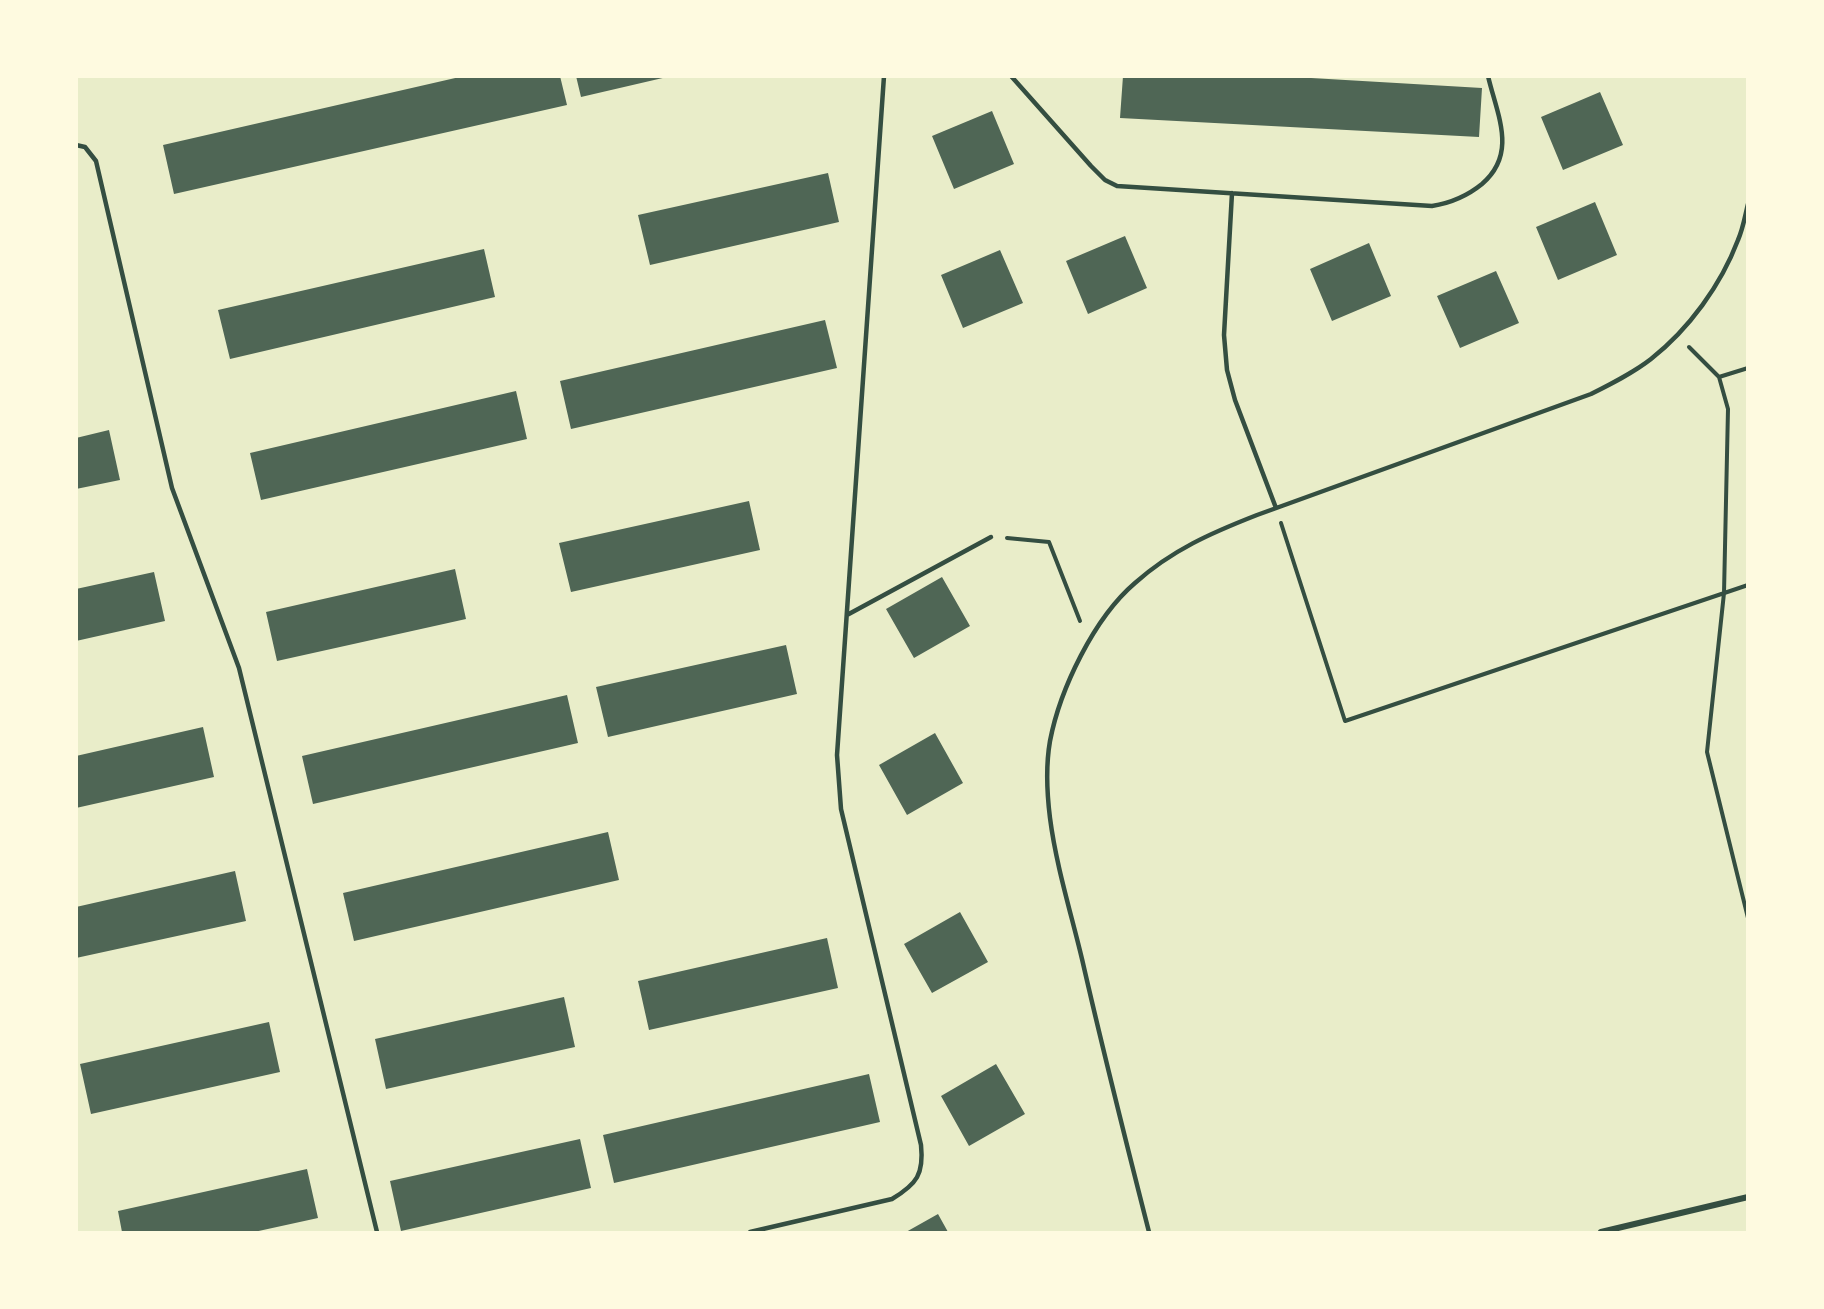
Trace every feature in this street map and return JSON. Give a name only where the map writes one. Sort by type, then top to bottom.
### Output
[{"type":"street","points":[[1601,1233],[1748,1197]]},
{"type":"lane","points":[[750,1233],[892,1199],[907,1190],[918,1177],[923,1164],[921,1145],[841,809],[837,755],[884,76]]},
{"type":"lane","points":[[1011,76],[1105,180],[1117,186],[1432,206],[1452,202],[1473,191],[1497,168],[1503,152],[1502,133],[1488,76]]},
{"type":"lane","points":[[76,145],[85,147],[96,161],[172,488],[239,668],[377,1233]]},
{"type":"lane","points":[[1232,194],[1224,335],[1227,370],[1235,400],[1276,508]]},
{"type":"lane","points":[[1149,1233],[1090,993],[1050,817],[1050,743],[1059,705],[1088,643],[1106,616],[1133,584],[1205,536],[1591,394],[1651,359],[1676,336],[1701,307],[1724,270],[1739,239],[1748,204]]},
{"type":"lane","points":[[847,615],[991,537]]},
{"type":"path","points":[[1676,336],[1719,377],[1728,409],[1724,593],[1707,752],[1748,918]]},
{"type":"path","points":[[1719,377],[1748,368]]},
{"type":"path","points":[[1276,508],[1346,721],[1748,585]]},
{"type":"path","points":[[991,537],[1049,542],[1088,643]]},
{"type":"building","points":[[464,76],[560,76],[567,105],[174,194],[163,145]]},
{"type":"building","points":[[576,76],[667,76],[667,77],[581,97]]},
{"type":"building","points":[[1123,76],[1277,76],[1482,88],[1479,137],[1120,118]]},
{"type":"building","points":[[1600,92],[1623,145],[1563,170],[1541,117]]},
{"type":"building","points":[[992,111],[1014,164],[954,189],[932,136]]},
{"type":"building","points":[[828,173],[839,222],[650,265],[638,215]]},
{"type":"building","points":[[1595,202],[1617,255],[1558,280],[1536,227]]},
{"type":"building","points":[[1125,236],[1147,288],[1088,314],[1066,261]]},
{"type":"building","points":[[1369,243],[1391,296],[1332,321],[1310,269]]},
{"type":"building","points":[[484,249],[495,297],[230,359],[218,310]]},
{"type":"building","points":[[1000,250],[1023,303],[963,328],[941,275]]},
{"type":"building","points":[[1496,271],[1519,323],[1460,348],[1437,296]]},
{"type":"building","points":[[825,320],[837,368],[571,429],[560,381]]},
{"type":"building","points":[[516,391],[527,439],[261,500],[250,453]]},
{"type":"building","points":[[109,430],[120,480],[76,489],[76,438]]},
{"type":"building","points":[[749,501],[760,550],[571,592],[559,543]]},
{"type":"building","points":[[455,569],[466,619],[277,661],[266,612]]},
{"type":"building","points":[[154,572],[165,621],[76,641],[76,589]]},
{"type":"building","points":[[942,577],[970,626],[914,658],[886,609]]},
{"type":"building","points":[[786,645],[797,694],[608,737],[596,687]]},
{"type":"building","points":[[567,695],[578,743],[313,804],[302,756]]},
{"type":"building","points":[[203,727],[214,777],[76,808],[76,756]]},
{"type":"building","points":[[935,733],[963,783],[907,815],[879,765]]},
{"type":"building","points":[[608,832],[619,880],[354,941],[343,893]]},
{"type":"building","points":[[235,871],[246,921],[76,958],[76,907]]},
{"type":"building","points":[[960,912],[988,962],[932,993],[904,944]]},
{"type":"building","points":[[827,938],[838,988],[649,1030],[638,981]]},
{"type":"building","points":[[564,997],[575,1047],[386,1089],[375,1039]]},
{"type":"building","points":[[269,1022],[280,1072],[91,1114],[80,1064]]},
{"type":"building","points":[[996,1064],[1025,1114],[969,1146],[941,1096]]},
{"type":"building","points":[[869,1074],[880,1122],[614,1183],[603,1135]]},
{"type":"building","points":[[580,1139],[591,1188],[401,1231],[390,1181]]},
{"type":"building","points":[[307,1169],[318,1218],[254,1232],[122,1232],[118,1211]]},
{"type":"building","points":[[938,1214],[948,1232],[906,1232]]}]
